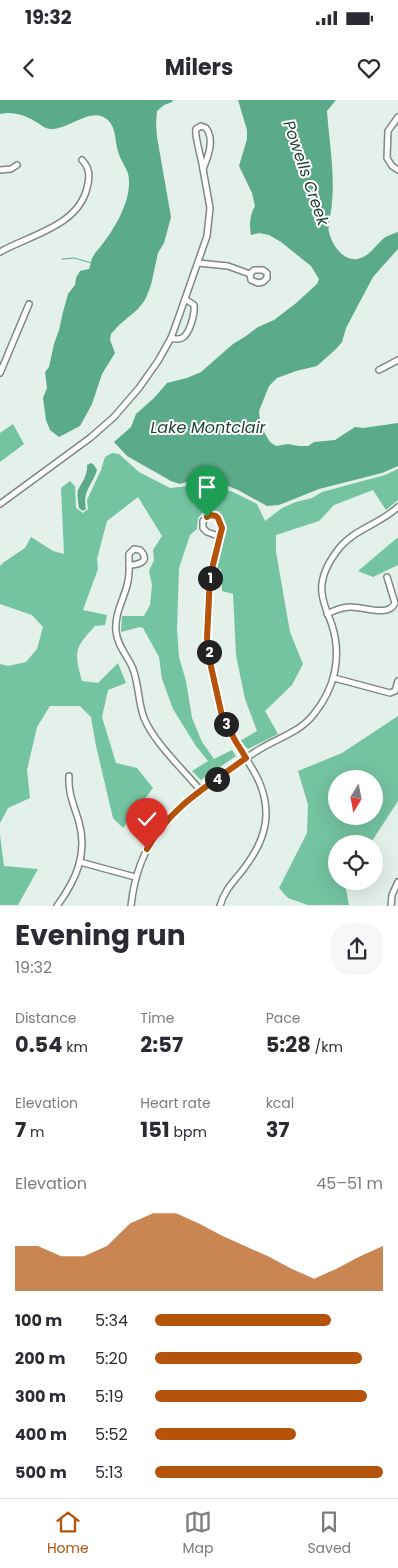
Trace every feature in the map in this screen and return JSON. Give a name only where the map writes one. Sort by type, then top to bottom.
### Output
[{"type":"street","points":[[398,117],[389,128],[387,158],[392,166],[398,170]]},
{"type":"street","points":[[0,504],[90,438],[114,417],[139,388],[158,361],[170,338],[207,236],[210,197],[194,135],[196,129],[201,126],[206,128],[210,134],[209,154],[203,169]]},
{"type":"street","points":[[0,252],[62,222],[74,213],[84,199],[88,184],[89,171],[82,160]]},
{"type":"street","points":[[0,170],[11,169],[18,165]]},
{"type":"street","points":[[198,263],[228,266],[250,274]]},
{"type":"street","points":[[170,338],[178,340],[184,337],[192,322],[194,305],[185,299]]},
{"type":"street","points":[[0,373],[29,304]]},
{"type":"street","points":[[379,370],[398,360]]},
{"type":"street","points":[[131,906],[136,877],[146,852],[160,829],[179,807],[246,758],[304,725],[327,696],[334,678],[337,659],[336,646],[322,592],[326,569],[338,549],[353,534],[391,513],[398,507]]},
{"type":"street","points":[[220,906],[229,886],[255,852],[264,829],[266,813],[264,794],[257,775],[222,716],[208,646],[210,577],[221,536],[222,528],[218,518],[213,515],[207,517],[202,524],[204,530],[221,536]]},
{"type":"street","points":[[129,565],[130,575],[128,584],[117,614],[117,639],[133,670],[142,711],[152,733],[200,790]]},
{"type":"street","points":[[327,614],[337,609],[352,606],[389,610],[395,603],[387,577]]},
{"type":"street","points":[[334,678],[390,694],[395,691],[398,681]]},
{"type":"street","points":[[57,906],[73,883],[80,862],[80,829],[68,790],[69,776]]},
{"type":"street","points":[[80,862],[136,877]]},
{"type":"street","points":[[391,906],[392,895],[398,882]]},
{"type":"shaded area","points":[[13,424],[24,444],[0,462],[0,433]]},
{"type":"shaded area","points":[[112,453],[119,454],[139,472],[170,488],[208,484],[233,492],[257,504],[265,521],[282,508],[296,502],[312,498],[322,492],[385,475],[398,469],[398,500],[386,510],[373,490],[334,505],[319,521],[276,535],[276,552],[290,632],[303,664],[292,685],[265,711],[278,734],[248,749],[240,741],[257,731],[245,699],[236,655],[233,594],[222,591],[221,569],[215,568],[225,531],[224,523],[221,517],[214,513],[203,512],[198,518],[197,529],[190,535],[179,568],[177,629],[179,657],[186,681],[192,718],[202,742],[214,759],[232,750],[236,756],[201,780],[192,771],[208,761],[196,746],[173,709],[162,679],[159,657],[143,628],[140,627],[121,632],[122,616],[144,616],[150,605],[152,585],[149,571],[154,560],[153,550],[162,536],[138,497],[107,521],[97,559],[98,569],[83,610],[107,615],[105,625],[95,626],[83,640],[78,651],[78,663],[82,681],[98,683],[118,663],[126,683],[108,690],[102,717],[116,763],[137,768],[153,788],[123,828],[113,818],[91,717],[80,706],[50,706],[37,727],[27,770],[30,798],[8,808],[0,823],[0,664],[8,666],[26,662],[37,649],[43,627],[32,615],[0,604],[0,566],[25,548],[31,537],[53,551],[64,554],[61,488],[70,481],[75,486],[76,508],[83,513],[88,509],[87,500],[105,457]]},
{"type":"shaded area","points":[[397,538],[398,565],[373,577],[358,571]]},
{"type":"shaded area","points":[[398,716],[398,801],[383,824],[383,770],[328,770],[328,825],[382,825],[376,835],[328,835],[328,890],[346,890],[349,905],[308,905],[288,898],[279,888],[307,833],[308,805],[298,771],[342,753]]},
{"type":"shaded area","points":[[0,835],[4,866],[38,869],[18,905],[0,905]]},
{"type":"water","points":[[0,100],[173,100],[157,111],[157,137],[171,217],[164,243],[158,253],[151,285],[145,300],[138,309],[111,334],[110,340],[115,353],[102,374],[92,404],[80,426],[59,437],[50,430],[46,420],[43,398],[47,388],[45,372],[49,367],[68,294],[75,285],[80,271],[89,269],[93,257],[121,215],[129,189],[129,176],[119,155],[112,126],[110,122],[101,116],[89,116],[63,127],[50,129],[19,114],[0,114]]},
{"type":"water","name":"Lake Montclair","points":[[238,100],[336,100],[327,111],[333,179],[329,223],[330,237],[343,255],[357,259],[369,253],[384,238],[398,232],[398,249],[373,277],[346,328],[342,342],[317,366],[277,378],[269,386],[259,411],[264,432],[270,442],[276,446],[288,444],[308,446],[314,442],[335,440],[355,427],[363,428],[398,423],[398,466],[382,473],[319,489],[279,505],[267,506],[238,490],[218,482],[206,480],[180,484],[171,481],[127,456],[114,442],[131,427],[136,414],[167,383],[201,372],[233,344],[258,327],[274,320],[295,304],[317,284],[319,279],[311,266],[281,242],[269,235],[259,233],[251,235],[250,220],[255,206],[252,193],[239,166],[247,139],[247,130]]},
{"type":"water","points":[[91,463],[97,470],[86,493],[86,509],[83,511],[79,508],[78,490],[86,475],[87,465]]},
{"type":"waterway","points":[[62,259],[74,258],[92,263]]},
{"type":"route","points":[[147,849],[168,818],[179,807],[246,758],[222,716],[210,662],[207,638],[210,577],[222,528],[216,516],[210,515],[207,517]]},
{"type":"water label","name":"Powells Creek","points":[[306,173]]}]
